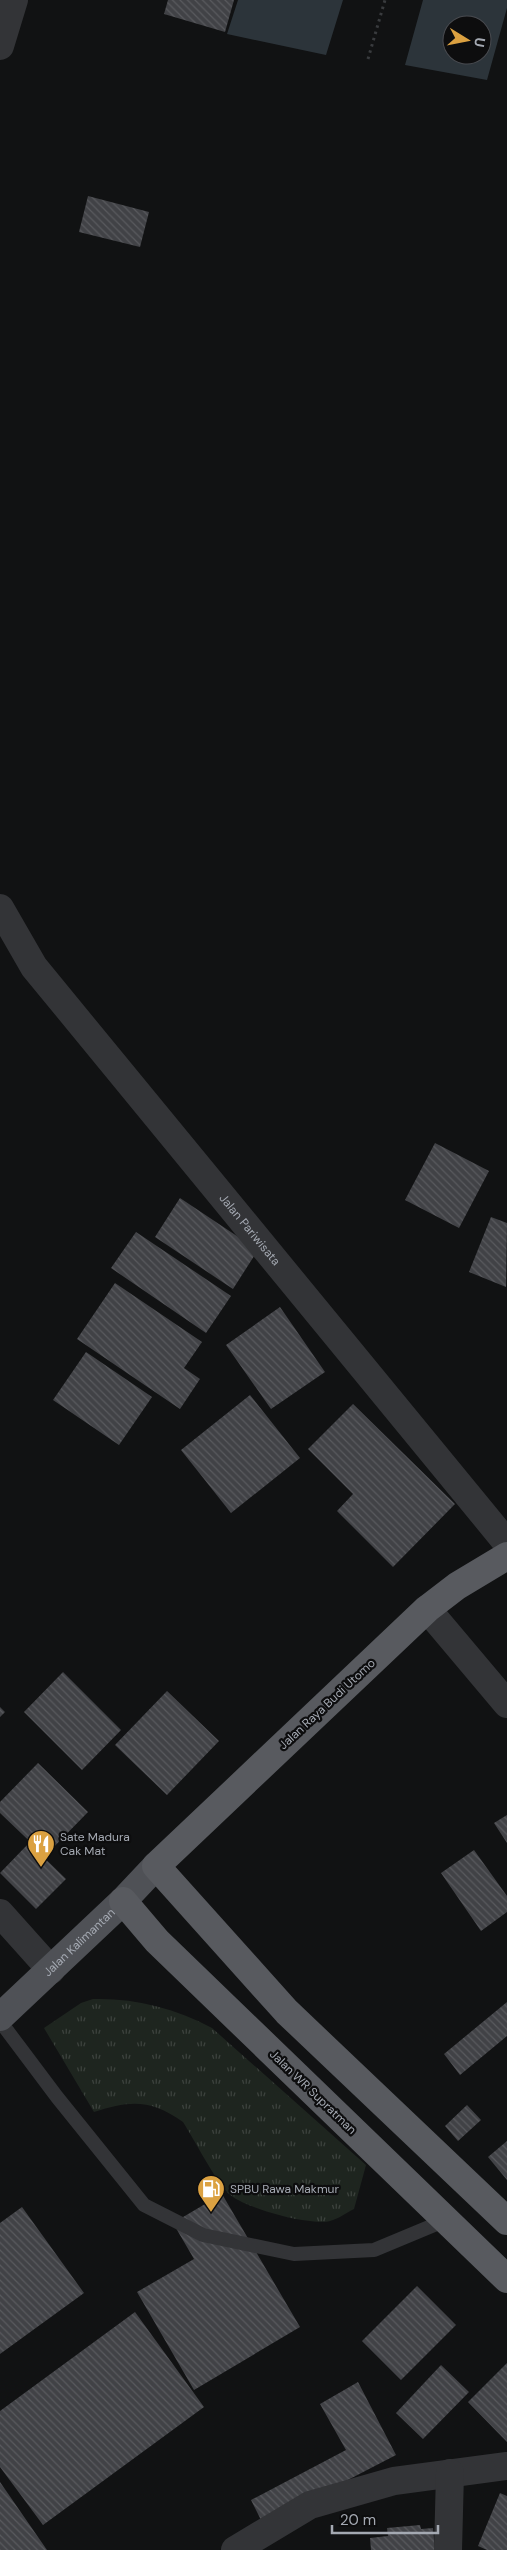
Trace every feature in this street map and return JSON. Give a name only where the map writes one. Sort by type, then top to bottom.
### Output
[{"type":"highway","name":"Jalan Raya Budi Utomo","points":[[156,1866],[427,1609],[457,1586],[507,1556]]},
{"type":"highway","points":[[156,1866],[287,2012],[507,2221]]},
{"type":"highway","name":"Jalan WR Supratman","points":[[122,1902],[157,1941],[507,2279]]},
{"type":"main road","name":"Jalan Kalimantan","points":[[0,2017],[122,1902],[156,1866]]},
{"type":"street","points":[[0,46],[14,0]]},
{"type":"street","name":"Jalan Pariwisata","points":[[0,908],[34,967],[507,1543]]},
{"type":"street","points":[[427,1609],[507,1704]]},
{"type":"street","points":[[0,1913],[51,1970]]},
{"type":"street","points":[[235,2550],[310,2505],[394,2481],[507,2466]]},
{"type":"street","points":[[448,2550],[450,2473]]},
{"type":"lane","points":[[0,2021],[57,2097],[144,2204],[203,2235],[294,2254],[374,2250],[446,2220]]},
{"type":"path","points":[[368,59],[385,0]]},
{"type":"green space","points":[[93,1999],[139,2002],[184,2015],[212,2028],[366,2165],[354,2209],[333,2220],[320,2222],[292,2218],[261,2210],[236,2199],[228,2193],[211,2169],[183,2122],[171,2114],[161,2109],[140,2104],[119,2105],[94,2112],[44,2028],[81,2003]]},
{"type":"shaded area","points":[[238,0],[343,0],[326,55],[227,34]]},
{"type":"shaded area","points":[[423,0],[507,0],[507,8],[492,62],[492,15],[442,15],[442,65],[491,65],[487,80],[405,65]]},
{"type":"building","points":[[168,0],[234,0],[225,32],[164,14]]},
{"type":"building","points":[[88,196],[149,212],[140,247],[79,232]]},
{"type":"building","points":[[435,1143],[489,1171],[459,1228],[405,1200]]},
{"type":"building","points":[[180,1198],[258,1250],[233,1289],[155,1237]]},
{"type":"building","points":[[491,1217],[507,1223],[506,1287],[469,1272]]},
{"type":"building","points":[[136,1232],[231,1296],[206,1333],[111,1268]]},
{"type":"building","points":[[115,1283],[202,1342],[184,1368],[200,1379],[180,1409],[77,1339]]},
{"type":"building","points":[[280,1307],[325,1372],[271,1409],[226,1345]]},
{"type":"building","points":[[86,1352],[152,1397],[119,1445],[53,1400]]},
{"type":"building","points":[[250,1395],[300,1458],[231,1513],[181,1450]]},
{"type":"building","points":[[353,1404],[455,1504],[393,1567],[337,1511],[353,1494],[308,1449]]},
{"type":"building","points":[[63,1672],[121,1730],[82,1770],[24,1712]]},
{"type":"building","points":[[167,1691],[219,1741],[167,1795],[115,1745]]},
{"type":"building","points":[[0,1707],[5,1712],[0,1717]]},
{"type":"building","points":[[38,1763],[88,1812],[45,1856],[0,1813],[0,1802]]},
{"type":"building","points":[[507,1815],[507,1843],[494,1823]]},
{"type":"building","points":[[29,1843],[66,1879],[36,1909],[0,1873]]},
{"type":"building","points":[[474,1850],[507,1896],[507,1912],[481,1931],[441,1873]]},
{"type":"building","points":[[507,2002],[507,2036],[460,2075],[444,2054]]},
{"type":"building","points":[[467,2105],[481,2120],[458,2141],[445,2126]]},
{"type":"building","points":[[507,2141],[507,2180],[488,2157]]},
{"type":"building","points":[[222,2194],[300,2327],[194,2390],[137,2292],[194,2259],[173,2223]]},
{"type":"building","points":[[22,2207],[84,2293],[0,2354],[0,2223]]},
{"type":"building","points":[[417,2286],[456,2325],[401,2380],[362,2341]]},
{"type":"building","points":[[135,2312],[204,2407],[43,2525],[0,2467],[0,2411]]},
{"type":"building","points":[[507,2363],[507,2442],[468,2402]]},
{"type":"building","points":[[441,2365],[469,2392],[423,2439],[396,2413]]},
{"type":"building","points":[[358,2382],[396,2455],[263,2524],[251,2500],[346,2450],[320,2404]]},
{"type":"building","points":[[0,2482],[47,2550],[0,2550]]},
{"type":"building","points":[[500,2493],[507,2496],[507,2550],[487,2550],[478,2546]]},
{"type":"building","points":[[420,2525],[421,2529],[433,2528],[435,2550],[371,2550],[370,2538],[388,2536],[387,2528]]},
{"type":"place","name":"Sate Madura Cak Mat","points":[[41,1868]]},
{"type":"place","name":"SPBU Rawa Makmur","points":[[211,2213]]}]
